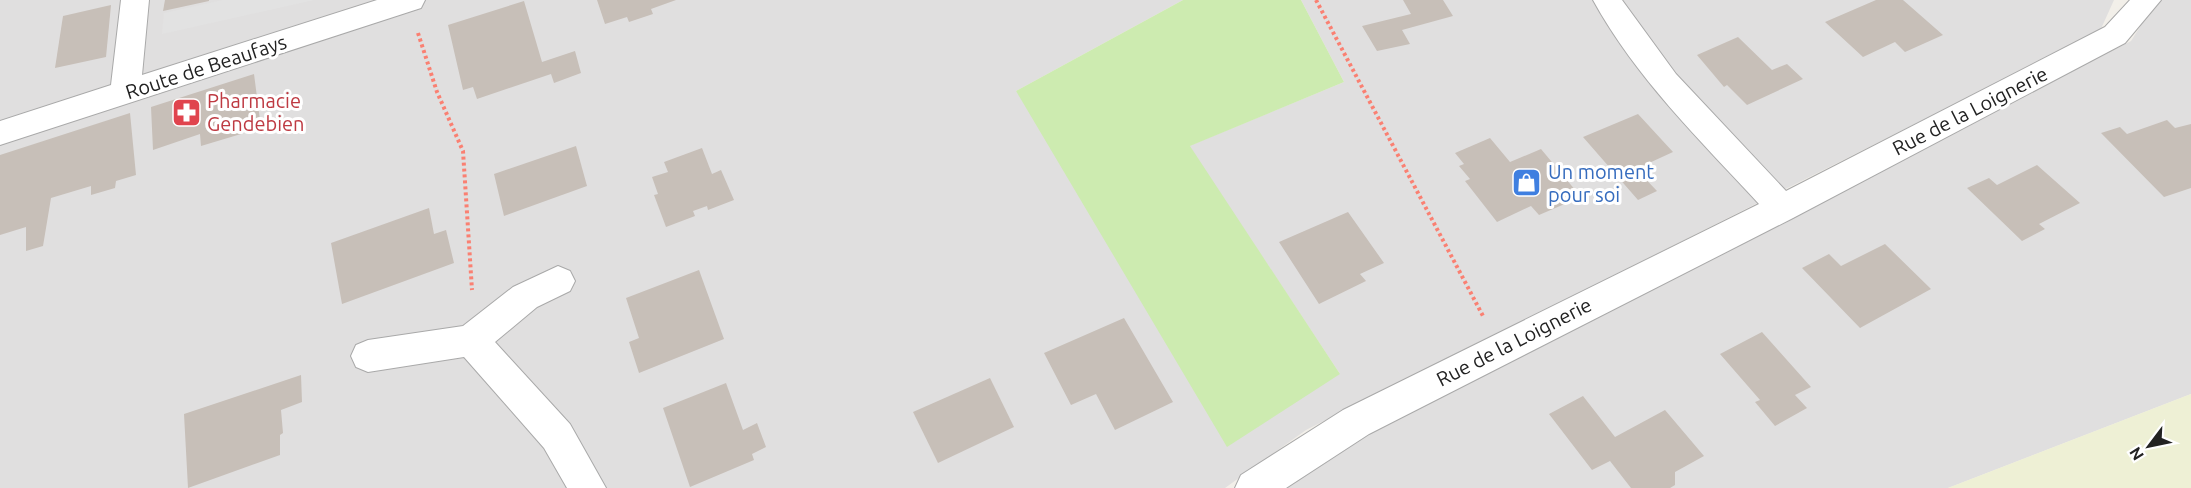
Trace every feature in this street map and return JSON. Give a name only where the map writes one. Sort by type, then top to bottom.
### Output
[{"type":"street","points":[[124,92],[135,0]]},
{"type":"street","name":"Route de Beaufays","points":[[0,133],[410,0]]},
{"type":"street","points":[[1606,0],[1622,27],[1664,80],[1782,208]]},
{"type":"street","name":"Rue de la Loignerie","points":[[1254,488],[1356,422],[1782,208],[2115,35],[2146,0]]},
{"type":"street","points":[[368,356],[410,348],[471,341],[525,297],[558,280]]},
{"type":"street","points":[[471,341],[557,436],[587,488]]},
{"type":"path","points":[[410,0],[437,92],[463,151],[472,278],[471,341]]},
{"type":"path","points":[[1316,0],[1500,349]]},
{"type":"shaded area","points":[[0,0],[1183,0],[1016,91],[1340,374],[1189,146],[1344,82],[1301,0],[2114,0],[2100,31],[1306,430],[1225,488],[0,488]]},
{"type":"shaded area","points":[[223,0],[314,0],[162,34],[164,13]]},
{"type":"shaded area","points":[[2157,0],[2191,0],[2191,394],[1948,488],[1282,488],[1379,423],[2131,41]]},
{"type":"green space","points":[[1183,0],[1301,0],[1344,82],[1190,146],[1340,374],[1227,447],[1016,91]]},
{"type":"green space","points":[[2191,394],[2191,488],[1948,488]]},
{"type":"building","points":[[165,0],[209,0],[209,1],[163,11]]},
{"type":"building","points":[[597,0],[676,0],[651,9],[653,14],[629,22],[627,17],[605,24]]},
{"type":"building","points":[[1403,0],[1443,0],[1453,16],[1402,30],[1410,44],[1377,51],[1362,26],[1411,14]]},
{"type":"building","points":[[1876,0],[1903,0],[1943,35],[1905,52],[1895,42],[1863,57],[1825,22]]},
{"type":"building","points":[[524,1],[542,62],[575,51],[581,73],[554,83],[551,74],[477,99],[473,87],[463,90],[448,25]]},
{"type":"building","points":[[111,5],[106,57],[55,68],[63,16]]},
{"type":"building","points":[[1738,37],[1772,70],[1787,64],[1803,79],[1747,105],[1727,85],[1724,87],[1697,55]]},
{"type":"building","points":[[254,74],[261,128],[201,146],[200,134],[153,150],[151,107]]},
{"type":"building","points":[[130,113],[136,175],[116,181],[115,188],[91,195],[91,186],[51,198],[43,246],[26,251],[26,227],[0,235],[0,155]]},
{"type":"building","points":[[1638,114],[1673,152],[1636,169],[1657,191],[1638,200],[1583,137]]},
{"type":"building","points":[[2167,120],[2175,128],[2191,124],[2191,188],[2164,197],[2101,133],[2120,127],[2127,134]]},
{"type":"building","points":[[1490,138],[1510,162],[1541,149],[1581,197],[1539,215],[1531,206],[1497,222],[1465,181],[1470,179],[1459,166],[1464,164],[1455,153]]},
{"type":"building","points":[[576,146],[587,186],[504,216],[494,174]]},
{"type":"building","points":[[702,148],[712,174],[721,170],[734,200],[708,210],[707,206],[693,211],[695,216],[666,227],[654,195],[658,194],[652,177],[668,172],[664,162]]},
{"type":"building","points":[[2037,165],[2080,203],[2039,224],[2045,229],[2022,241],[1967,188],[1989,178],[1997,185]]},
{"type":"building","points":[[429,208],[434,234],[446,230],[454,263],[342,304],[331,243]]},
{"type":"building","points":[[1348,212],[1384,263],[1360,274],[1366,281],[1319,304],[1279,242]]},
{"type":"building","points":[[1885,244],[1931,289],[1860,328],[1802,268],[1829,254],[1841,266]]},
{"type":"building","points":[[699,270],[724,339],[639,373],[629,342],[639,338],[626,298]]},
{"type":"building","points":[[1124,318],[1173,402],[1115,430],[1096,394],[1071,405],[1044,353]]},
{"type":"building","points":[[1762,332],[1811,387],[1795,395],[1807,408],[1775,426],[1755,402],[1760,400],[1720,354]]},
{"type":"building","points":[[301,375],[302,402],[281,410],[283,433],[280,435],[280,455],[188,488],[184,414]]},
{"type":"building","points":[[990,378],[1014,427],[938,463],[913,412]]},
{"type":"building","points":[[726,383],[743,430],[757,423],[766,447],[752,454],[754,460],[690,487],[663,408]]},
{"type":"building","points":[[1583,396],[1615,437],[1665,410],[1704,456],[1675,472],[1675,485],[1670,488],[1631,488],[1610,461],[1592,470],[1549,414]]},
{"type":"place","name":"Pharmacie Gendebien","points":[[186,113]]},
{"type":"place","name":"Un moment pour soi","points":[[1527,183]]}]
